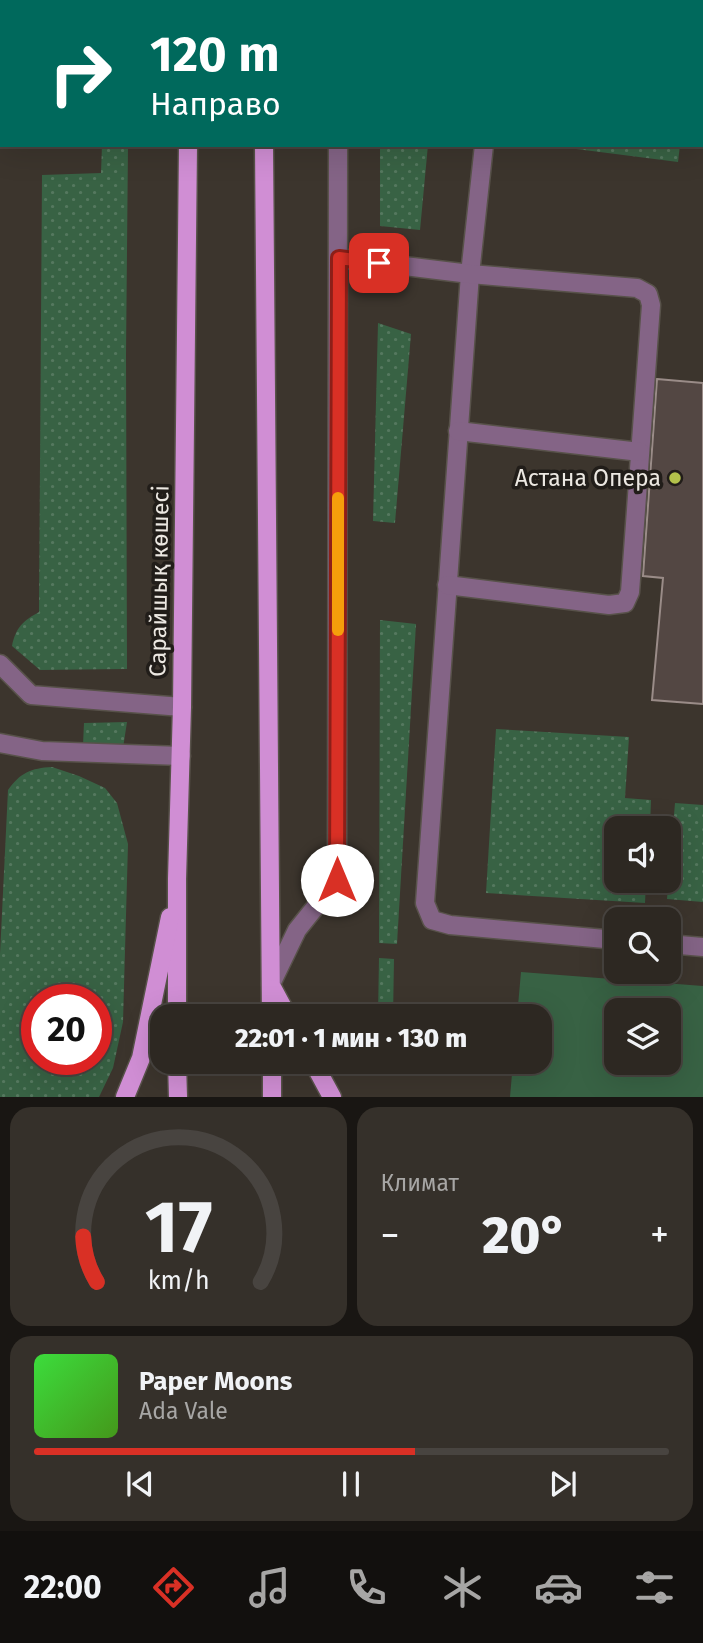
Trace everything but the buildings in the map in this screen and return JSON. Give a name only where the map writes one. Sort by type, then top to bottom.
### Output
[{"type":"main road","name":"Сарайшық көшесі","points":[[177,1004],[188,147]]},
{"type":"main road","points":[[264,147],[271,1004]]},
{"type":"main road","points":[[125,1097],[141,1058],[177,879]]},
{"type":"main road","points":[[271,984],[281,1004]]},
{"type":"main road","points":[[177,1074],[178,1097]]},
{"type":"main road","points":[[272,1074],[272,1097]]},
{"type":"main road","points":[[320,1074],[332,1097]]},
{"type":"lane","points":[[271,984],[297,930],[337,880],[338,147]]},
{"type":"lane","points":[[484,147],[470,274],[425,903],[432,920],[450,925],[604,939]]},
{"type":"lane","points":[[339,258],[470,274],[637,288],[648,294],[651,304],[630,592],[625,603],[609,605],[447,584]]},
{"type":"lane","points":[[458,431],[640,452]]},
{"type":"lane","points":[[0,664],[31,695],[182,707]]},
{"type":"lane","points":[[0,743],[42,751],[181,756]]},
{"type":"lane","points":[[681,945],[703,947]]},
{"type":"green space","points":[[102,147],[128,147],[127,669],[40,670],[12,646],[21,625],[39,612],[42,175],[101,173]]},
{"type":"green space","points":[[380,147],[428,147],[420,230],[380,226]]},
{"type":"green space","points":[[561,147],[680,147],[678,162]]},
{"type":"green space","points":[[378,323],[411,334],[395,523],[373,521]]},
{"type":"green space","points":[[380,620],[416,624],[397,944],[379,943]]},
{"type":"green space","points":[[127,722],[123,748],[83,745],[84,723]]},
{"type":"green space","points":[[496,729],[629,737],[625,798],[651,800],[650,816],[604,816],[604,893],[645,893],[645,903],[486,893]]},
{"type":"green space","points":[[52,767],[105,788],[117,803],[128,844],[123,1022],[112,1070],[112,984],[21,984],[21,1075],[110,1075],[99,1097],[0,1097],[0,954],[8,790],[17,779],[32,770]]},
{"type":"green space","points":[[675,803],[703,805],[703,902],[667,899],[668,893],[681,893],[681,816],[674,816]]},
{"type":"green space","points":[[379,958],[394,959],[393,1004],[378,1004]]},
{"type":"green space","points":[[521,972],[604,978],[604,984],[703,986],[703,1097],[510,1097],[512,1074],[552,1074],[552,1004],[518,1004]]},
{"type":"slow traffic","points":[[338,498],[338,630]]},
{"type":"place","name":"Астана Опера","points":[[675,478]]},
{"type":"route","points":[[337,880],[339,258],[379,263]]}]
